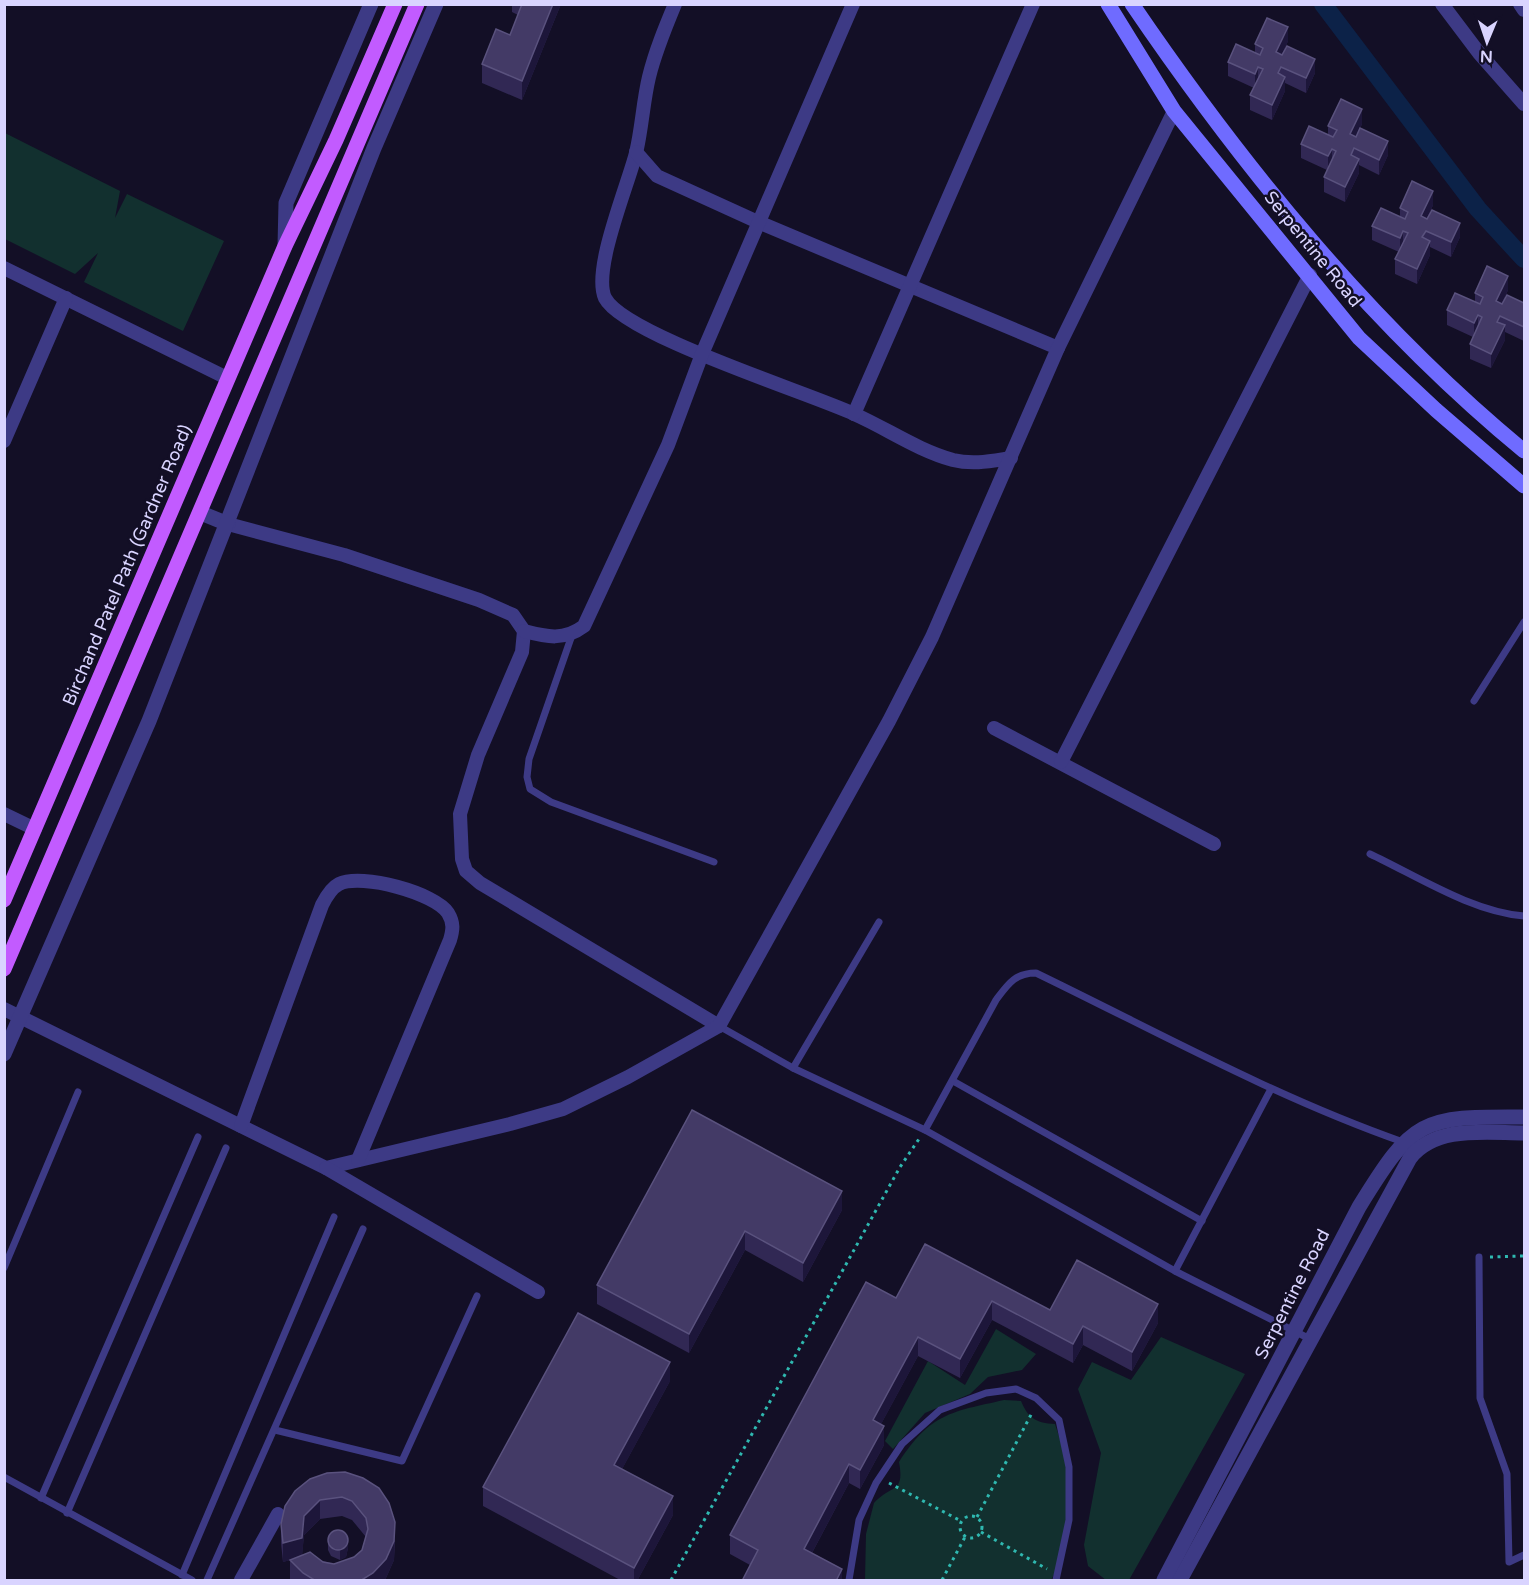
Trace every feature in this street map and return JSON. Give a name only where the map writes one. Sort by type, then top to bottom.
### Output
[{"type":"main road","name":"Birchand Patel Path (Gardner Road)","points":[[4,900],[227,378],[285,246],[336,141],[395,4]]},
{"type":"main road","points":[[4,969],[417,4]]},
{"type":"main road","name":"Serpentine Road","points":[[1108,4],[1174,111],[1310,275],[1359,338],[1436,410],[1524,486]]},
{"type":"main road","points":[[1132,4],[1196,97],[1302,227],[1364,298],[1455,391],[1524,453],[1510,474]]},
{"type":"main road","points":[[1436,410],[1455,391]]},
{"type":"street","points":[[285,246],[286,203],[371,4]]},
{"type":"street","points":[[4,1054],[149,721],[374,148],[436,4]]},
{"type":"street","points":[[675,4],[650,75],[636,152],[603,269],[601,284],[606,299],[624,316],[702,354],[854,414],[937,456],[974,463],[1011,458]]},
{"type":"street","points":[[201,513],[228,524],[344,555],[479,600],[513,615],[524,631],[550,638],[572,635],[584,626],[668,445],[702,354],[852,4]]},
{"type":"street","points":[[854,414],[1033,4]]},
{"type":"street","points":[[1442,4],[1479,53],[1524,104]]},
{"type":"street","points":[[1520,4],[1524,10]]},
{"type":"street","points":[[326,1168],[563,1109],[628,1077],[719,1026],[889,721],[932,637],[1058,348],[1174,111]]},
{"type":"street","points":[[636,152],[657,176],[758,222],[1058,348]]},
{"type":"street","points":[[4,268],[227,378]]},
{"type":"street","points":[[1061,762],[1310,275]]},
{"type":"street","points":[[4,441],[66,298]]},
{"type":"street","points":[[524,631],[516,669],[478,755],[462,806],[459,834],[466,871],[480,883],[719,1026]]},
{"type":"street","points":[[994,728],[1214,844]]},
{"type":"street","points":[[4,814],[35,829]]},
{"type":"street","points":[[241,1126],[322,905],[329,892],[339,884],[368,881],[420,894],[436,900],[448,913],[453,927],[450,940],[357,1160]]},
{"type":"street","points":[[4,1009],[326,1168],[538,1292]]},
{"type":"street","name":"Serpentine Road","points":[[1164,1581],[1359,1207],[1388,1159],[1403,1142],[1424,1135],[1451,1119],[1524,1117]]},
{"type":"street","points":[[1180,1581],[1312,1340],[1326,1310],[1424,1135],[1524,1132]]},
{"type":"street","points":[[241,1581],[278,1514]]},
{"type":"lane","points":[[1474,700],[1524,622]]},
{"type":"lane","points":[[572,635],[529,759],[527,777],[530,789],[551,802],[714,862]]},
{"type":"lane","points":[[1370,854],[1468,901],[1505,914],[1524,916]]},
{"type":"lane","points":[[793,1068],[879,922]]},
{"type":"lane","points":[[925,1130],[996,1000],[1011,980],[1024,973],[1036,973],[1174,1044],[1271,1089],[1403,1142]]},
{"type":"lane","points":[[719,1026],[793,1068],[925,1130],[1175,1271],[1312,1340]]},
{"type":"lane","points":[[953,1082],[1202,1221]]},
{"type":"lane","points":[[1175,1271],[1271,1089]]},
{"type":"lane","points":[[4,1268],[78,1092]]},
{"type":"lane","points":[[41,1498],[198,1137]]},
{"type":"lane","points":[[67,1513],[226,1148]]},
{"type":"lane","points":[[182,1575],[334,1217]]},
{"type":"lane","points":[[207,1581],[363,1229]]},
{"type":"lane","points":[[1479,1257],[1480,1398],[1507,1474],[1509,1562],[1524,1555]]},
{"type":"lane","points":[[275,1430],[402,1461],[477,1296]]},
{"type":"lane","points":[[849,1581],[859,1520],[879,1479],[902,1444],[940,1410],[986,1393],[1016,1389],[1039,1402],[1059,1420],[1070,1467],[1069,1520],[1057,1578]]},
{"type":"lane","points":[[4,1477],[192,1581]]},
{"type":"path","points":[[671,1581],[900,1167],[925,1130]]},
{"type":"path","points":[[1479,1257],[1524,1256]]},
{"type":"path","points":[[977,1517],[1039,1402]]},
{"type":"path","points":[[879,1479],[961,1521]]},
{"type":"path","points":[[969,1515],[977,1517],[982,1524],[981,1532],[974,1537],[966,1537],[959,1529],[961,1521],[969,1515]]},
{"type":"path","points":[[981,1532],[1057,1578]]},
{"type":"path","points":[[942,1581],[966,1537]]},
{"type":"green space","points":[[5,133],[120,191],[115,218],[127,194],[224,241],[183,331],[84,282],[98,253],[75,274],[5,239]]},
{"type":"green space","points":[[996,1329],[1036,1354],[1022,1370],[988,1377],[970,1394],[925,1413],[893,1449],[885,1441],[928,1361],[965,1385]]},
{"type":"green space","points":[[1161,1337],[1245,1374],[1129,1580],[1106,1580],[1088,1566],[1084,1545],[1101,1453],[1078,1389],[1092,1362],[1131,1380]]},
{"type":"green space","points":[[1004,1400],[1021,1401],[1033,1418],[1055,1424],[1064,1452],[1068,1482],[1068,1511],[1064,1542],[1051,1580],[865,1580],[866,1534],[874,1503],[898,1484],[899,1462],[921,1433],[932,1424],[956,1412]]},
{"type":"building","points":[[522,4],[553,4],[522,81],[482,64],[496,29],[510,35]]},
{"type":"building","points":[[1267,18],[1288,27],[1276,52],[1282,55],[1287,46],[1315,59],[1306,78],[1281,67],[1278,73],[1285,77],[1272,105],[1250,95],[1263,69],[1258,67],[1255,74],[1228,62],[1236,44],[1260,55],[1263,48],[1255,44]]},
{"type":"building","points":[[1341,99],[1362,109],[1350,134],[1356,137],[1360,128],[1388,141],[1379,160],[1354,148],[1351,155],[1359,159],[1345,187],[1324,177],[1336,151],[1332,149],[1328,156],[1301,144],[1309,126],[1333,137],[1337,130],[1328,126]]},
{"type":"building","points":[[1412,181],[1433,191],[1421,216],[1427,219],[1432,210],[1460,223],[1451,242],[1426,231],[1422,237],[1430,241],[1417,269],[1395,259],[1408,233],[1403,231],[1400,238],[1372,226],[1381,208],[1405,219],[1408,212],[1400,208]]},
{"type":"building","points":[[1487,266],[1508,276],[1496,301],[1502,304],[1507,295],[1524,303],[1524,327],[1500,316],[1497,322],[1505,325],[1491,354],[1470,344],[1482,317],[1478,315],[1474,323],[1447,310],[1455,293],[1480,304],[1483,297],[1475,293]]},
{"type":"building","points":[[692,1110],[842,1191],[803,1263],[745,1231],[689,1334],[597,1285]]},
{"type":"building","points":[[925,1244],[1050,1310],[1077,1260],[1158,1304],[1132,1352],[1083,1326],[1073,1344],[992,1301],[960,1359],[918,1337],[873,1420],[884,1426],[860,1470],[849,1464],[804,1549],[842,1569],[836,1581],[742,1581],[758,1550],[730,1535],[866,1282],[896,1298]]},
{"type":"building","points":[[578,1313],[670,1362],[614,1465],[673,1496],[634,1568],[483,1487]]},
{"type":"building","points":[[345,1472],[363,1478],[379,1488],[389,1503],[395,1522],[394,1541],[386,1559],[373,1573],[360,1581],[316,1581],[303,1573],[290,1560],[310,1552],[323,1562],[334,1564],[354,1557],[362,1550],[368,1529],[366,1518],[352,1501],[342,1497],[320,1500],[304,1516],[302,1538],[283,1543],[281,1524],[285,1506],[295,1491],[310,1479],[327,1473]]},
{"type":"building","points":[[338,1530],[345,1533],[348,1540],[345,1547],[338,1550],[331,1547],[328,1540],[331,1533]]},
{"type":"waterway","points":[[1323,4],[1478,209],[1524,259]]}]
